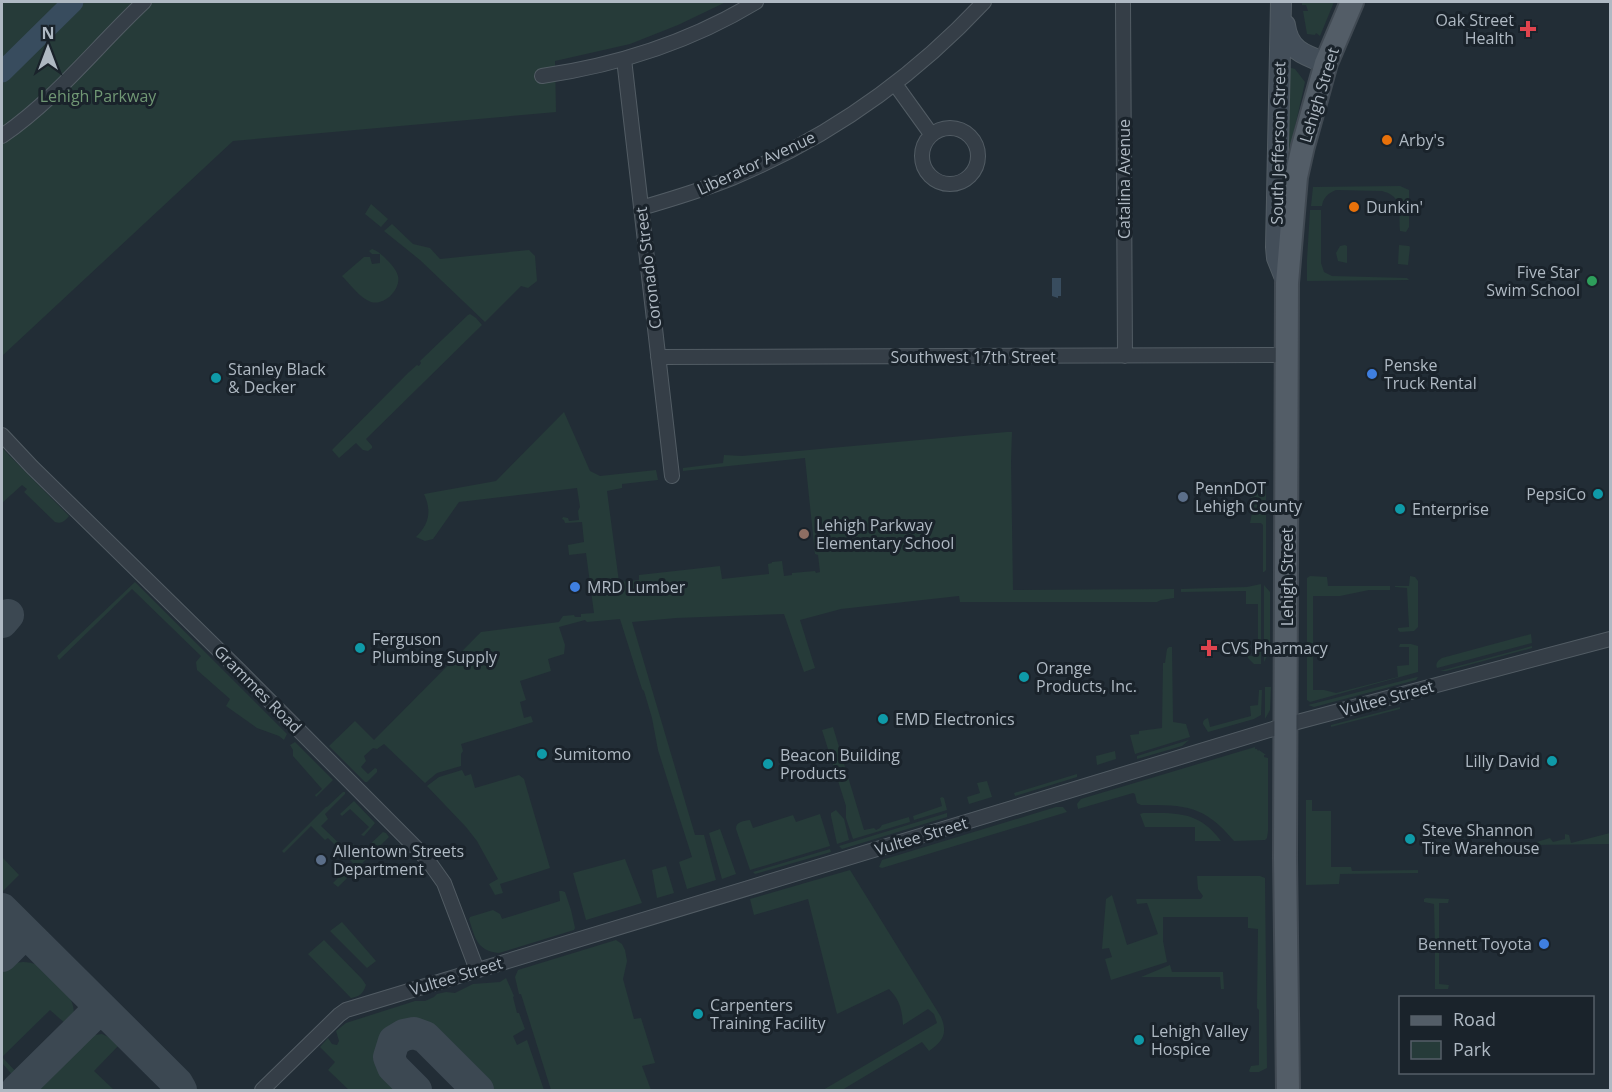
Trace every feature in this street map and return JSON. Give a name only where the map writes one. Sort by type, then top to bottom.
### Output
[{"type":"main road","name":"South Jefferson Street","points":[[1281,2],[1286,31],[1293,47],[1309,57],[1326,63]]},
{"type":"main road","name":"South Jefferson Street","points":[[1281,2],[1276,247],[1277,258],[1287,283]]},
{"type":"main road","name":"Lehigh Street","points":[[1288,1090],[1287,283],[1296,177],[1309,119],[1326,63],[1352,2]]},
{"type":"street","points":[[2,136],[48,100],[144,2]]},
{"type":"street","points":[[542,76],[572,72],[624,59],[676,42],[756,2]]},
{"type":"street","name":"Liberator Avenue","points":[[641,208],[731,179],[774,159],[836,125],[895,84],[930,56],[984,2]]},
{"type":"street","name":"Catalina Avenue","points":[[1123,2],[1125,356]]},
{"type":"street","name":"Coronado Street","points":[[624,59],[672,476]]},
{"type":"street","points":[[895,84],[931,134]]},
{"type":"street","points":[[958,128],[974,140],[978,149],[978,159],[970,176],[962,182],[944,184],[928,175],[921,158],[925,141],[931,134],[939,129],[958,128]]},
{"type":"street","name":"Southwest 17th Street","points":[[658,357],[1287,355]]},
{"type":"street","name":"Grammes Road","points":[[2,435],[427,859],[444,883],[477,970]]},
{"type":"street","name":"Vultee Street","points":[[262,1090],[346,1010],[1286,725],[1611,639]]},
{"type":"green space","name":"Lehigh Parkway","points":[[2,2],[726,2],[678,25],[630,44],[555,61],[556,112],[233,141],[2,356]]},
{"type":"green space","points":[[1302,2],[1334,2],[1320,36],[1316,33],[1315,35],[1307,34],[1303,11],[1308,11]]},
{"type":"green space","points":[[1288,67],[1295,69],[1305,82],[1288,159],[1286,158]]},
{"type":"green space","points":[[1400,186],[1409,190],[1409,227],[1406,232],[1400,231],[1397,202],[1394,197],[1382,191],[1336,190],[1326,196],[1322,206],[1311,206],[1313,187]]},
{"type":"green space","points":[[371,204],[388,219],[381,227],[365,214]]},
{"type":"green space","points":[[1310,210],[1321,210],[1321,263],[1324,272],[1332,276],[1407,278],[1409,280],[1307,281]]},
{"type":"green space","points":[[392,224],[413,244],[430,248],[440,259],[529,250],[535,256],[537,281],[528,288],[521,286],[485,322],[420,260],[384,231]]},
{"type":"green space","points":[[1399,245],[1410,247],[1408,265],[1398,264]]},
{"type":"green space","points":[[1340,246],[1347,246],[1347,263],[1338,261],[1336,253]]},
{"type":"green space","points":[[372,249],[380,253],[389,262],[398,276],[397,286],[391,295],[376,303],[363,297],[342,276],[364,257],[370,257],[372,264],[380,263],[380,254],[372,254],[369,251]]},
{"type":"green space","points":[[470,314],[482,325],[366,439],[372,448],[368,451],[363,450],[356,443],[339,458],[332,450]]},
{"type":"green space","points":[[564,412],[590,471],[600,476],[656,470],[658,480],[622,484],[622,488],[607,491],[619,582],[639,580],[639,575],[720,566],[722,579],[769,574],[768,564],[782,561],[784,576],[792,575],[792,573],[820,572],[818,555],[815,554],[805,458],[683,471],[683,468],[723,463],[724,455],[742,456],[1012,432],[1013,590],[1174,589],[1174,598],[1157,602],[960,602],[959,596],[841,609],[800,620],[815,668],[804,672],[784,614],[632,622],[695,835],[704,835],[716,880],[687,889],[679,862],[692,857],[658,750],[644,691],[620,619],[587,622],[585,620],[559,627],[565,645],[564,654],[548,659],[551,671],[520,681],[526,700],[520,702],[524,718],[531,716],[533,722],[461,744],[463,751],[461,766],[437,773],[425,783],[384,744],[377,749],[373,748],[364,756],[366,761],[361,767],[368,774],[375,768],[377,769],[377,772],[367,782],[329,746],[355,721],[374,740],[481,632],[559,622],[563,616],[581,617],[581,614],[594,613],[586,553],[569,555],[568,545],[584,542],[582,522],[565,523],[562,519],[563,517],[568,518],[569,521],[579,520],[580,507],[577,488],[459,502],[433,539],[425,541],[416,537],[428,517],[428,506],[424,494],[496,481]]},
{"type":"green space","points":[[2,448],[69,516],[65,521],[55,522],[24,492],[27,489],[22,485],[2,503]]},
{"type":"green space","points":[[1251,486],[1266,486],[1266,508],[1254,508],[1251,505]]},
{"type":"green space","points":[[1254,511],[1266,511],[1266,570],[1264,572],[1263,525],[1250,523]]},
{"type":"green space","points":[[1310,576],[1327,577],[1328,586],[1390,586],[1390,590],[1369,590],[1340,596],[1313,596],[1313,690],[1336,693],[1398,677],[1397,666],[1409,665],[1409,647],[1399,647],[1400,644],[1418,646],[1418,672],[1310,702],[1307,700],[1307,578]]},
{"type":"green space","points":[[1410,576],[1415,577],[1418,581],[1418,627],[1414,631],[1400,632],[1398,628],[1409,627],[1407,588],[1395,586],[1409,586]]},
{"type":"green space","points":[[135,582],[287,734],[284,740],[257,728],[226,706],[230,699],[197,670],[196,662],[201,656],[132,589],[59,660],[57,656]]},
{"type":"green space","points":[[1261,584],[1261,664],[1254,664],[1248,658],[1248,656],[1258,656],[1258,604],[1246,604],[1246,591],[1181,592],[1181,589],[1247,587]]},
{"type":"green space","points":[[1264,585],[1270,592],[1270,651],[1264,662]]},
{"type":"green space","points":[[1531,634],[1532,643],[1437,668],[1437,662],[1442,658]]},
{"type":"green space","points":[[1532,646],[1532,648],[1440,671]]},
{"type":"green space","points":[[1169,647],[1172,647],[1173,722],[1186,724],[1190,737],[1135,754],[1130,735],[1139,734],[1139,731],[1162,728],[1163,663],[1165,663]]},
{"type":"green space","points":[[1418,677],[1416,680],[1314,707],[1308,705]]},
{"type":"green space","points":[[1265,687],[1271,687],[1270,710],[1265,719]]},
{"type":"green space","points":[[1259,690],[1262,690],[1261,715],[1208,732],[1203,724],[1207,718],[1210,727],[1251,716],[1250,706],[1258,705]]},
{"type":"green space","points":[[1400,707],[1400,709],[1331,727],[1331,725]]},
{"type":"green space","points":[[833,727],[864,830],[874,828],[876,830],[882,825],[909,817],[910,822],[853,839],[846,818],[846,806],[822,730]]},
{"type":"green space","points":[[1189,740],[1182,746],[1137,759],[1137,756]]},
{"type":"green space","points":[[295,742],[333,780],[316,797],[315,795],[322,789],[293,756],[290,745]]},
{"type":"green space","points":[[1255,747],[1266,755],[1264,757],[1268,758],[1268,831],[1265,840],[1234,841],[1213,820],[1203,814],[1182,807],[1141,805],[1137,803],[1133,793],[1078,809],[1077,804],[1081,799]]},
{"type":"green space","points":[[1115,751],[1116,759],[1097,765],[1096,756]]},
{"type":"green space","points":[[462,770],[465,776],[471,774],[475,788],[519,775],[524,779],[550,868],[500,884],[503,893],[495,895],[489,884],[498,879],[477,841],[427,786],[439,777]]},
{"type":"green space","points":[[1077,774],[1077,777],[1015,796],[1014,793]]},
{"type":"green space","points":[[987,781],[992,797],[969,804],[967,797],[980,793],[977,783]]},
{"type":"green space","points":[[343,792],[345,794],[325,814],[328,819],[321,826],[345,849],[350,844],[354,844],[344,854],[328,838],[325,840],[311,826],[284,853],[282,851],[326,807]]},
{"type":"green space","points":[[942,797],[947,810],[914,820],[913,816],[942,806],[940,798]]},
{"type":"green space","points":[[1306,800],[1312,800],[1312,811],[1331,811],[1331,867],[1351,867],[1352,871],[1418,870],[1418,873],[1340,874],[1339,884],[1306,885]]},
{"type":"green space","points":[[354,801],[375,823],[364,836],[361,835],[369,827],[350,809],[342,816],[340,814]]},
{"type":"green space","points":[[1056,807],[1063,807],[1067,812],[882,868],[879,867],[882,860]]},
{"type":"green space","points":[[836,810],[844,819],[849,840],[837,844],[831,816],[831,813]]},
{"type":"green space","points":[[947,813],[947,817],[842,849],[839,846]]},
{"type":"green space","points":[[820,814],[830,846],[750,870],[736,829],[739,823],[750,820],[753,828],[793,815],[796,822]]},
{"type":"green space","points":[[1140,814],[1177,814],[1196,819],[1213,831],[1221,841],[1195,841],[1195,827],[1145,827]]},
{"type":"green space","points":[[720,829],[736,874],[722,879],[709,833]]},
{"type":"green space","points":[[383,832],[389,837],[338,887],[333,883],[353,863],[348,858],[358,848],[363,851]]},
{"type":"green space","points":[[1610,833],[1610,844],[1529,845],[1529,854],[1524,856],[1522,854],[1523,846],[1550,838],[1553,842],[1565,839],[1565,834],[1569,835],[1571,843]]},
{"type":"green space","points":[[830,849],[831,852],[755,874],[753,872]]},
{"type":"green space","points":[[2,857],[19,875],[2,892]]},
{"type":"green space","points":[[625,859],[642,903],[586,920],[573,873]]},
{"type":"green space","points":[[666,866],[674,893],[657,898],[652,870]]},
{"type":"green space","points":[[850,870],[941,1017],[944,1033],[938,1044],[929,1051],[922,1042],[842,1090],[823,1090],[937,1023],[934,1014],[928,1009],[903,1025],[900,1006],[889,989],[837,1014],[808,899],[754,915],[750,899]]},
{"type":"green space","points":[[1197,876],[1260,876],[1265,878],[1267,1068],[1259,1072],[1249,1071],[1251,1066],[1259,1065],[1259,1010],[1257,1008],[1258,929],[1248,928],[1248,917],[1163,917],[1163,941],[1167,962],[1111,980],[1105,959],[1112,957],[1109,948],[1102,949],[1106,899],[1112,895],[1127,945],[1158,934],[1147,903],[1137,904],[1136,899],[1201,899],[1203,896],[1198,889]]},
{"type":"green space","points":[[559,891],[565,892],[574,930],[499,953],[486,950],[475,938],[470,917],[493,910],[500,914],[502,919],[560,901]]},
{"type":"green space","points":[[1426,898],[1449,899],[1448,903],[1439,903],[1439,942],[1449,943],[1449,945],[1435,946],[1434,904],[1424,902]]},
{"type":"green space","points":[[342,922],[376,961],[367,968],[330,931]]},
{"type":"green space","points":[[324,940],[362,979],[366,985],[362,993],[351,998],[308,954]]},
{"type":"green space","points":[[616,940],[625,950],[627,961],[623,979],[634,1019],[641,1018],[655,1063],[642,1066],[651,1090],[551,1090],[521,994],[519,994],[515,977],[518,970]]},
{"type":"green space","points":[[1435,949],[1439,949],[1439,984],[1449,985],[1448,989],[1435,989]]},
{"type":"green space","points":[[27,962],[38,965],[52,976],[69,996],[74,1014],[72,1020],[67,1025],[50,1010],[2,1057],[2,972],[14,963]]},
{"type":"green space","points":[[1170,965],[1172,972],[1223,972],[1224,989],[1221,989],[1220,977],[1141,977]]},
{"type":"green space","points":[[506,978],[514,996],[517,1013],[525,1029],[513,1036],[517,1045],[527,1040],[544,1090],[486,1090],[427,1032],[410,1026],[397,1031],[374,1054],[410,1090],[349,1090],[328,1070],[335,1062],[320,1047],[328,1038],[332,1044],[337,1045],[339,1041],[336,1031],[346,1023],[415,1001],[425,1001],[437,994],[455,993],[473,984],[500,982]]},
{"type":"green space","points":[[102,1034],[120,1044],[94,1071],[114,1090],[30,1090],[80,1041],[87,1036]]},
{"type":"green space","points":[[2,1057],[19,1075],[16,1079],[2,1063]]},
{"type":"water","points":[[1052,278],[1061,278],[1061,296],[1058,298],[1052,296]]},
{"type":"waterway","points":[[2,72],[73,2]]},
{"type":"taxiway","points":[[2,622],[8,615]]},
{"type":"taxiway","points":[[2,909],[177,1083],[181,1090]]},
{"type":"taxiway","points":[[2,956],[25,933]]},
{"type":"taxiway","points":[[17,1090],[100,1008]]},
{"type":"taxiway","points":[[416,1090],[393,1067],[389,1057],[394,1041],[404,1035],[414,1033],[425,1037],[478,1090]]},
{"type":"place","name":"Oak Street Health","points":[[1528,29]]},
{"type":"place","name":"Arby's","points":[[1387,140]]},
{"type":"place","name":"Dunkin'","points":[[1354,207]]},
{"type":"place","name":"Five Star Swim School","points":[[1592,281]]},
{"type":"place","name":"Penske Truck Rental","points":[[1372,374]]},
{"type":"place","name":"Stanley Black & Decker","points":[[216,378]]},
{"type":"place","name":"PepsiCo","points":[[1598,494]]},
{"type":"place","name":"PennDOT Lehigh County","points":[[1183,497]]},
{"type":"place","name":"Enterprise","points":[[1400,509]]},
{"type":"place","name":"Lehigh Parkway Elementary School","points":[[804,534]]},
{"type":"place","name":"MRD Lumber","points":[[575,587]]},
{"type":"place","name":"Ferguson Plumbing Supply","points":[[360,648]]},
{"type":"place","name":"CVS Pharmacy","points":[[1209,648]]},
{"type":"place","name":"Orange Products, Inc.","points":[[1024,677]]},
{"type":"place","name":"EMD Electronics","points":[[883,719]]},
{"type":"place","name":"Sumitomo","points":[[542,754]]},
{"type":"place","name":"Lilly David","points":[[1552,761]]},
{"type":"place","name":"Beacon Building Products","points":[[768,764]]},
{"type":"place","name":"Steve Shannon Tire Warehouse","points":[[1410,839]]},
{"type":"place","name":"Allentown Streets Department","points":[[321,860]]},
{"type":"place","name":"Bennett Toyota","points":[[1544,944]]},
{"type":"place","name":"Carpenters Training Facility","points":[[698,1014]]},
{"type":"place","name":"Lehigh Valley Hospice","points":[[1139,1040]]}]
